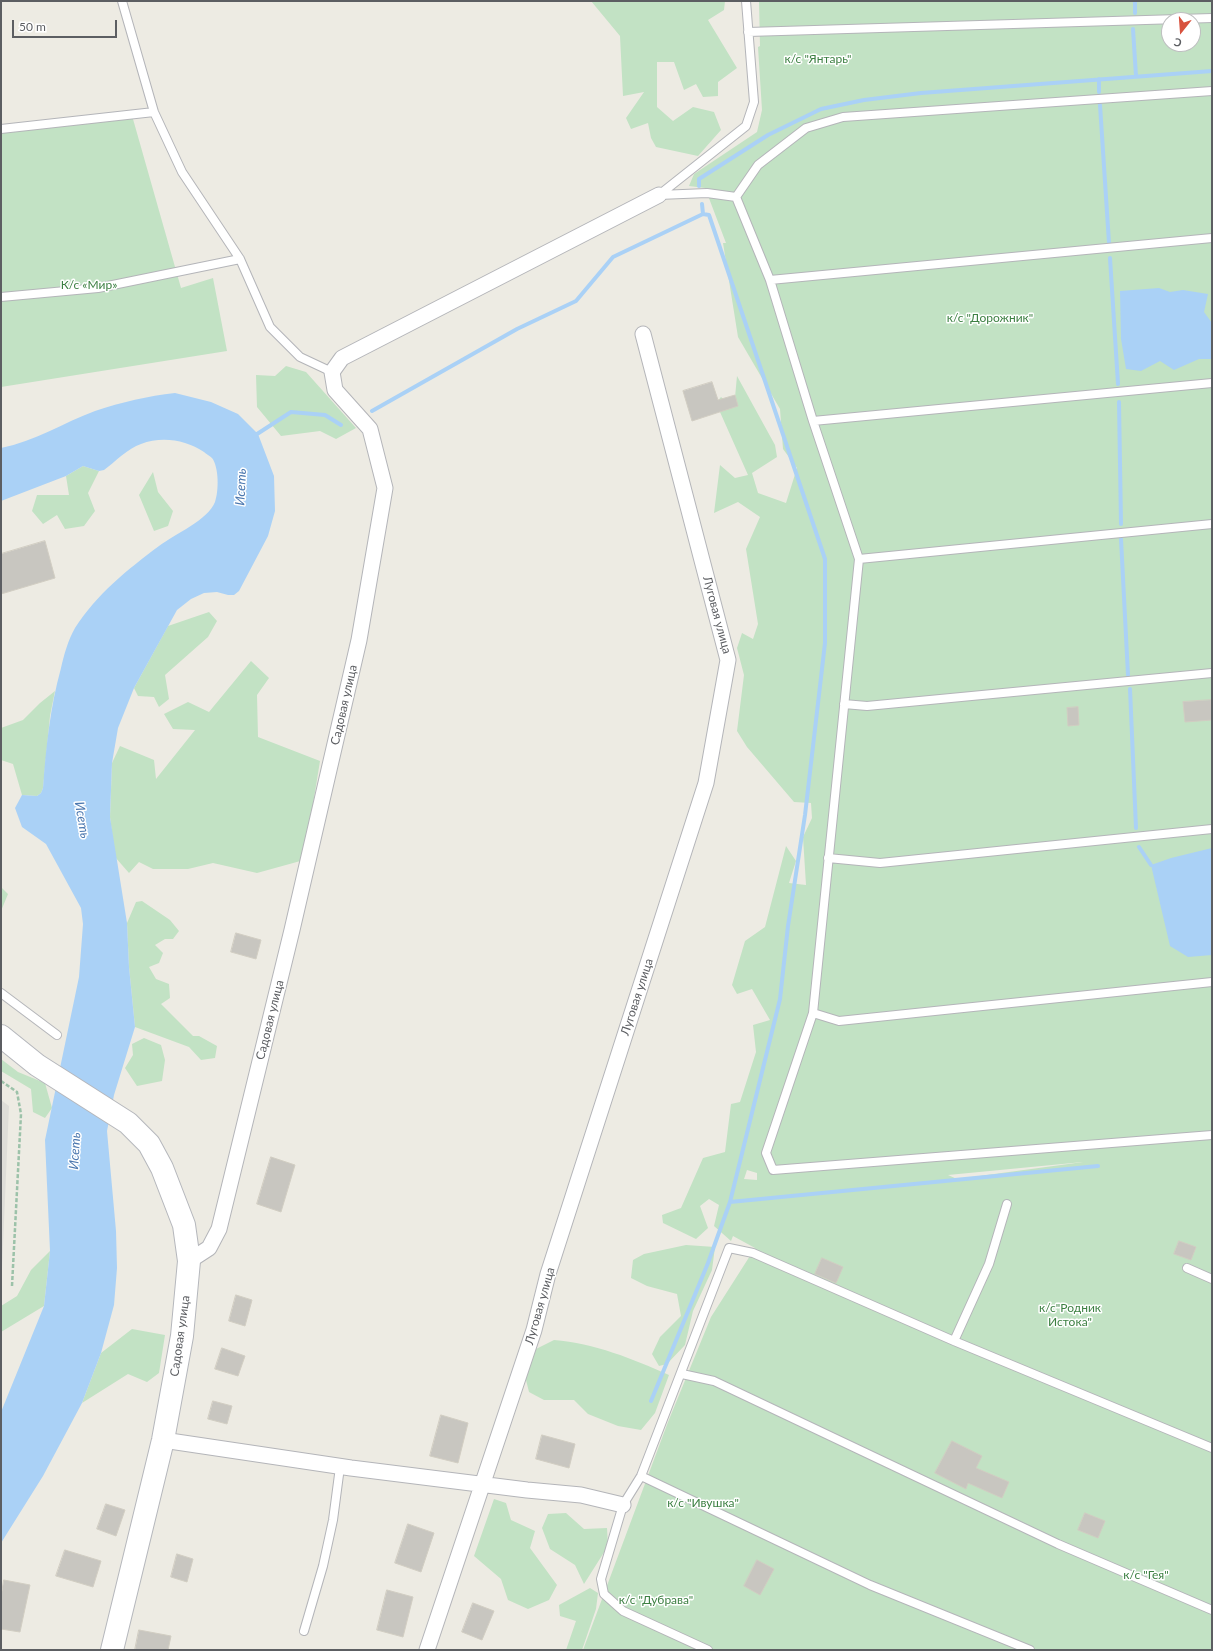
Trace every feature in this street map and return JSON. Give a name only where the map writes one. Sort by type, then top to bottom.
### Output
[{"type":"main road","points":[[1,1036],[37,1065],[128,1123],[149,1144],[162,1168],[184,1225],[188,1261]]},
{"type":"main road","name":"Садовая улица","points":[[112,1650],[163,1440],[182,1336],[188,1261]]},
{"type":"street","points":[[332,372],[342,358],[659,195]]},
{"type":"street","name":"Луговая улица","points":[[427,1650],[534,1330],[548,1274],[706,782],[728,660],[643,334]]},
{"type":"street","name":"Садовая улица","points":[[188,1261],[210,1248],[219,1229],[290,938],[357,647],[385,488],[370,429],[335,390],[332,372]]},
{"type":"street","points":[[163,1440],[340,1467],[483,1485],[581,1495],[623,1505]]},
{"type":"lane","points":[[122,1],[154,112],[182,172],[240,260],[270,327],[300,357],[332,372]]},
{"type":"lane","points":[[659,195],[746,126],[754,102],[746,1]]},
{"type":"lane","points":[[748,32],[1212,18]]},
{"type":"lane","points":[[736,197],[758,165],[806,128],[843,117],[1212,90]]},
{"type":"lane","points":[[1,129],[154,112]]},
{"type":"lane","points":[[659,195],[707,193],[736,197]]},
{"type":"lane","points":[[736,197],[770,280],[812,421],[858,559],[813,1013],[766,1153],[773,1170],[1212,1135]]},
{"type":"lane","points":[[770,280],[1212,238]]},
{"type":"lane","points":[[1,297],[98,288],[240,260]]},
{"type":"lane","points":[[812,421],[1212,383]]},
{"type":"lane","points":[[858,559],[1212,524]]},
{"type":"lane","points":[[844,704],[867,706],[1212,673]]},
{"type":"lane","points":[[828,858],[880,863],[1212,829]]},
{"type":"lane","points":[[813,1013],[839,1021],[1212,982]]},
{"type":"lane","points":[[1,993],[57,1035]]},
{"type":"lane","points":[[954,1341],[989,1264],[1007,1204]]},
{"type":"lane","points":[[708,1650],[623,1611],[604,1594],[601,1579],[623,1505],[641,1476],[682,1374],[729,1248],[753,1253],[954,1341],[1212,1448]]},
{"type":"lane","points":[[1187,1268],[1212,1279]]},
{"type":"lane","points":[[682,1374],[714,1381],[1058,1544],[1212,1610]]},
{"type":"lane","points":[[304,1631],[323,1566],[333,1520],[340,1467]]},
{"type":"lane","points":[[641,1476],[870,1585],[1030,1650]]},
{"type":"path","points":[[1,1081],[17,1092],[21,1114],[12,1286]]},
{"type":"shaded area","points":[[1,1100],[9,1106],[1,1291]]},
{"type":"green space","points":[[591,1],[725,1],[724,10],[708,20],[737,68],[718,82],[718,96],[703,97],[696,84],[684,90],[674,62],[657,62],[657,107],[673,121],[693,107],[714,112],[721,130],[698,156],[656,147],[651,138],[648,123],[631,129],[626,118],[644,92],[623,96],[620,36]]},
{"type":"green space","points":[[759,1],[1212,1],[1212,1650],[583,1650],[668,1422],[711,1317],[755,1248],[733,1236],[731,1241],[714,1226],[719,1205],[709,1199],[700,1206],[708,1228],[696,1239],[663,1223],[662,1215],[681,1208],[703,1158],[725,1152],[731,1104],[740,1102],[756,1052],[753,1025],[770,1020],[752,989],[737,994],[732,985],[745,941],[765,927],[786,846],[796,861],[789,883],[806,885],[803,837],[812,818],[811,803],[794,802],[747,747],[737,731],[744,675],[737,648],[742,633],[753,639],[758,624],[746,549],[760,517],[738,502],[714,513],[720,465],[735,478],[748,475],[716,403],[721,397],[734,408],[737,376],[775,445],[777,457],[752,473],[758,493],[786,503],[797,468],[783,449],[780,409],[738,337],[723,243],[726,243],[707,193],[705,188],[689,186],[694,174],[757,132],[762,110],[758,47],[760,46]],"holes":[[[1083,1162],[957,1179],[948,1175]],[[747,1170],[757,1173],[757,1180],[744,1179]]]},
{"type":"green space","name":"К/с «Мир»","points":[[131,112],[181,288],[213,278],[227,351],[1,387],[1,125]]},
{"type":"green space","points":[[286,366],[306,372],[356,428],[336,439],[320,431],[281,436],[257,407],[256,375],[275,376]]},
{"type":"green space","points":[[83,466],[99,471],[88,493],[95,511],[84,526],[65,529],[57,515],[43,524],[32,511],[37,495],[69,495],[66,476]]},
{"type":"green space","points":[[153,472],[158,492],[173,511],[168,526],[154,531],[139,495]]},
{"type":"green space","points":[[209,612],[217,621],[208,637],[165,675],[169,699],[159,707],[154,697],[138,696],[134,688],[168,626]]},
{"type":"green space","points":[[251,661],[269,678],[257,695],[258,737],[320,761],[304,860],[257,873],[213,863],[188,869],[153,869],[139,862],[129,873],[115,857],[110,817],[112,763],[120,746],[154,760],[156,779],[195,730],[173,729],[164,714],[188,702],[209,712]]},
{"type":"green space","points":[[55,691],[50,716],[43,788],[41,793],[37,796],[22,795],[13,764],[1,760],[1,728],[23,720]]},
{"type":"green space","points":[[1,887],[8,894],[1,911]]},
{"type":"green space","points":[[142,901],[170,920],[179,931],[173,939],[165,939],[155,945],[163,953],[159,963],[149,967],[156,979],[169,984],[170,998],[161,1004],[193,1036],[199,1036],[217,1046],[215,1058],[201,1060],[189,1047],[135,1027],[129,967],[127,923],[136,902]]},
{"type":"green space","points":[[144,1038],[161,1045],[165,1060],[162,1081],[137,1086],[125,1068],[133,1055],[132,1044]]},
{"type":"green space","points":[[1,1059],[18,1072],[45,1083],[52,1108],[45,1118],[33,1112],[31,1089],[1,1071]]},
{"type":"green space","points":[[686,1245],[715,1247],[712,1270],[693,1311],[685,1345],[667,1364],[659,1366],[652,1354],[660,1337],[681,1316],[677,1294],[647,1286],[631,1278],[633,1260],[644,1254]]},
{"type":"green space","points":[[50,1251],[44,1306],[1,1332],[1,1306],[17,1296],[31,1270]]},
{"type":"green space","points":[[132,1329],[165,1335],[159,1373],[147,1382],[128,1374],[82,1403],[101,1353]]},
{"type":"green space","points":[[554,1340],[584,1344],[598,1348],[641,1363],[669,1375],[655,1413],[641,1430],[618,1426],[588,1414],[574,1400],[544,1400],[529,1392],[524,1372],[536,1349]]},
{"type":"green space","points":[[494,1499],[506,1503],[511,1520],[535,1531],[530,1548],[557,1585],[549,1600],[528,1609],[508,1600],[501,1579],[474,1556]]},
{"type":"green space","points":[[566,1513],[584,1529],[607,1528],[608,1546],[584,1584],[575,1565],[550,1549],[542,1528],[548,1514]]},
{"type":"green space","points":[[590,1588],[598,1593],[596,1609],[582,1650],[566,1650],[576,1621],[560,1616],[559,1605]]},
{"type":"water","points":[[1159,288],[1170,292],[1183,290],[1208,294],[1204,312],[1212,323],[1212,359],[1199,359],[1174,370],[1160,361],[1141,371],[1126,369],[1121,339],[1120,291]]},
{"type":"water","name":"Исеть","points":[[175,393],[211,402],[238,414],[258,434],[274,476],[275,511],[268,536],[239,591],[234,595],[217,592],[204,593],[191,599],[177,610],[134,688],[118,728],[112,763],[110,817],[127,923],[129,967],[135,1027],[114,1095],[107,1131],[116,1231],[117,1268],[114,1305],[101,1353],[82,1403],[43,1476],[1,1543],[1,1412],[44,1306],[50,1251],[45,1140],[79,977],[83,924],[81,908],[46,844],[22,827],[15,808],[22,795],[37,796],[41,793],[43,788],[51,713],[57,683],[70,637],[75,628],[93,604],[124,573],[166,541],[206,515],[215,502],[218,486],[216,467],[210,456],[197,448],[182,442],[174,440],[157,440],[136,446],[104,470],[99,471],[83,466],[66,476],[1,501],[1,448],[26,441],[95,411],[125,402]]},
{"type":"water","points":[[1212,848],[1212,955],[1188,957],[1170,946],[1151,865],[1171,858]]},
{"type":"building","points":[[712,382],[718,400],[735,395],[738,406],[692,421],[683,391]]},
{"type":"building","points":[[45,541],[55,578],[1,594],[1,554]]},
{"type":"building","points":[[1211,700],[1212,720],[1185,722],[1183,702]]},
{"type":"building","points":[[1078,707],[1079,725],[1068,726],[1067,708]]},
{"type":"building","points":[[236,933],[261,940],[256,959],[231,952]]},
{"type":"building","points":[[271,1157],[295,1165],[281,1212],[257,1204]]},
{"type":"building","points":[[1179,1241],[1196,1247],[1191,1260],[1174,1254]]},
{"type":"building","points":[[822,1258],[843,1267],[836,1283],[815,1274]]},
{"type":"building","points":[[236,1295],[252,1300],[245,1326],[229,1321]]},
{"type":"building","points":[[222,1348],[245,1356],[238,1376],[215,1369]]},
{"type":"building","points":[[213,1401],[232,1406],[227,1424],[208,1419]]},
{"type":"building","points":[[441,1415],[468,1423],[458,1463],[430,1456]]},
{"type":"building","points":[[542,1435],[575,1444],[569,1468],[536,1459]]},
{"type":"building","points":[[952,1441],[982,1456],[976,1468],[1009,1482],[1002,1498],[968,1483],[966,1489],[935,1473]]},
{"type":"building","points":[[106,1504],[125,1510],[116,1536],[97,1529]]},
{"type":"building","points":[[1085,1513],[1105,1521],[1098,1538],[1078,1530]]},
{"type":"building","points":[[408,1524],[434,1533],[421,1572],[395,1563]]},
{"type":"building","points":[[65,1550],[101,1561],[93,1587],[56,1576]]},
{"type":"building","points":[[177,1554],[193,1559],[187,1582],[171,1577]]},
{"type":"building","points":[[757,1560],[774,1569],[760,1595],[744,1586]]},
{"type":"building","points":[[4,1580],[30,1585],[20,1632],[1,1629],[1,1597]]},
{"type":"building","points":[[387,1590],[413,1597],[403,1637],[377,1630]]},
{"type":"building","points":[[473,1603],[494,1611],[482,1640],[462,1632]]},
{"type":"building","points":[[139,1630],[171,1636],[168,1650],[135,1650]]},
{"type":"waterway","points":[[1135,1],[1135,13]]},
{"type":"waterway","points":[[1133,29],[1136,76]]},
{"type":"waterway","points":[[699,186],[699,179],[768,135],[821,109],[864,100],[921,93],[1212,71]]},
{"type":"waterway","points":[[1099,79],[1099,92]]},
{"type":"waterway","points":[[1100,105],[1109,243]]},
{"type":"waterway","points":[[702,204],[703,214]]},
{"type":"waterway","points":[[372,411],[517,329],[576,301],[613,257],[703,214],[709,215],[825,559],[825,643],[805,815],[788,926],[780,999],[730,1202],[708,1263],[651,1401]]},
{"type":"waterway","points":[[1110,258],[1118,384]]},
{"type":"waterway","points":[[1119,402],[1121,524]]},
{"type":"waterway","points":[[254,436],[291,412],[325,415],[341,425]]},
{"type":"waterway","points":[[1121,539],[1128,675]]},
{"type":"waterway","points":[[1130,689],[1136,828]]},
{"type":"waterway","points":[[1139,847],[1151,865]]},
{"type":"waterway","points":[[730,1202],[1098,1166]]},
{"type":"park label","name":"к/с \"Янтарь\"","points":[[818,59]]},
{"type":"park label","name":"к/с \"Дорожник\"","points":[[990,318]]},
{"type":"park label","name":"к/с\"Родник Истока\"","points":[[1070,1315]]},
{"type":"park label","name":"к/с \"Ивушка\"","points":[[703,1503]]},
{"type":"park label","name":"к/с \"Гея\"","points":[[1146,1575]]},
{"type":"park label","name":"к/с \"Дубрава\"","points":[[656,1600]]}]
